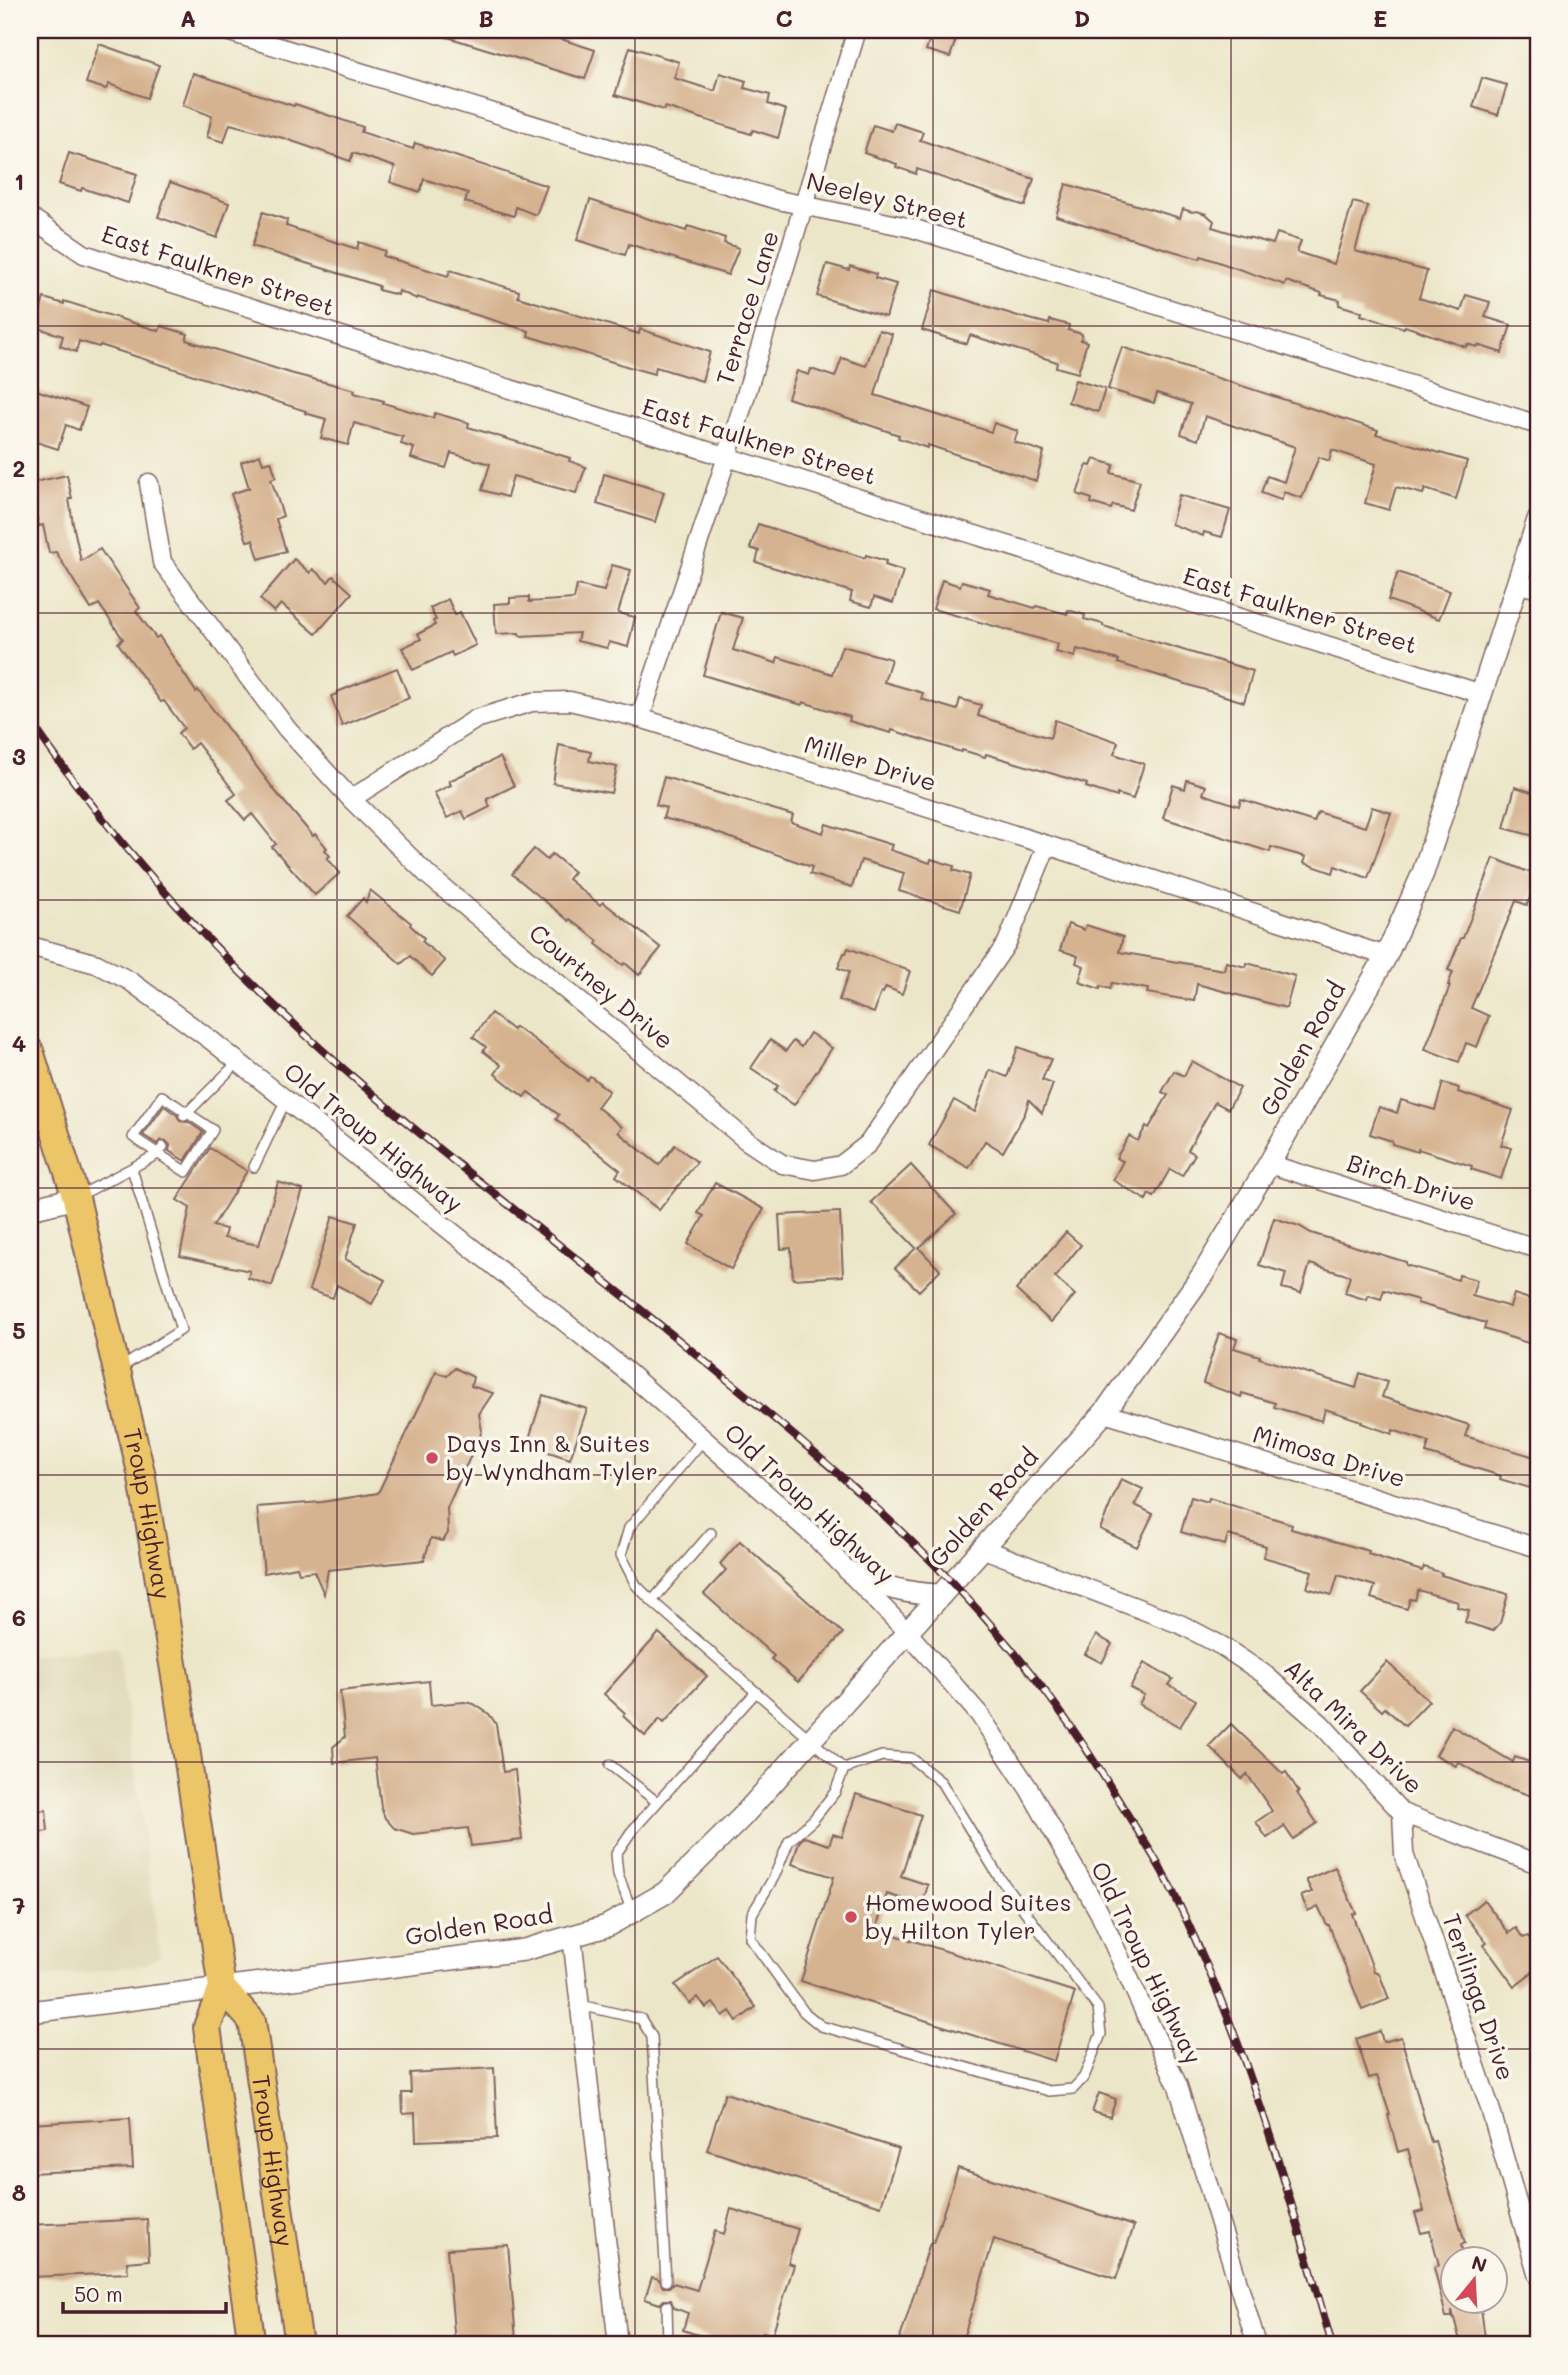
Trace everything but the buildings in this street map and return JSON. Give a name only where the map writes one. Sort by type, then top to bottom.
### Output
[{"type":"main road","name":"Troup Highway","points":[[30,1051],[76,1198],[141,1472],[157,1563],[222,1988],[207,2027],[253,2345]]},
{"type":"main road","name":"Troup Highway","points":[[222,1988],[252,2021],[299,2345]]},
{"type":"street","name":"Neeley Street","points":[[223,30],[778,200],[912,228],[1538,425]]},
{"type":"street","name":"Terrace Lane","points":[[640,718],[727,457],[857,30]]},
{"type":"street","name":"East Faulkner Street","points":[[30,217],[84,254],[1482,694]]},
{"type":"street","name":"Courtney Drive","points":[[149,483],[162,562],[286,729],[351,799],[429,876],[746,1140],[782,1164],[815,1170],[841,1165],[868,1144],[1007,943],[1046,845]]},
{"type":"street","name":"Golden Road","points":[[30,2012],[524,1950],[607,1926],[665,1893],[741,1818],[1104,1413],[1203,1274],[1269,1164],[1386,956],[1423,873],[1538,520]]},
{"type":"street","points":[[1517,583],[1538,589]]},
{"type":"street","name":"Miller Drive","points":[[351,799],[476,719],[532,702],[570,701],[640,718],[1046,845],[1386,956]]},
{"type":"street","name":"Old Troup Highway","points":[[30,946],[97,964],[130,981],[238,1062],[625,1370],[814,1536],[907,1632],[979,1714],[1029,1789],[1099,1912],[1178,2085],[1256,2345]]},
{"type":"street","name":"Birch Drive","points":[[1269,1164],[1538,1249]]},
{"type":"street","points":[[30,1209],[76,1198]]},
{"type":"street","name":"Mimosa Drive","points":[[1104,1413],[1538,1548]]},
{"type":"street","name":"Alta Mira Drive","points":[[984,1549],[1182,1625],[1222,1646],[1264,1674],[1321,1724],[1402,1813],[1538,1864]]},
{"type":"street","points":[[849,1572],[910,1593],[941,1595]]},
{"type":"street","name":"Terilinga Drive","points":[[1402,1813],[1404,1854],[1490,2108],[1538,2276]]},
{"type":"street","points":[[572,1936],[618,2345]]},
{"type":"lane","points":[[185,1115],[238,1062]]},
{"type":"lane","points":[[162,1096],[185,1115],[213,1130],[186,1172],[161,1151],[133,1137],[162,1096]]},
{"type":"lane","points":[[254,1167],[286,1100]]},
{"type":"lane","points":[[76,1198],[161,1151]]},
{"type":"lane","points":[[117,1370],[181,1330],[132,1169]]},
{"type":"lane","points":[[704,1439],[629,1528],[621,1555],[635,1585],[844,1769]]},
{"type":"lane","points":[[652,1601],[711,1533]]},
{"type":"lane","points":[[632,1912],[618,1874],[616,1854],[626,1837],[756,1692]]},
{"type":"lane","points":[[882,1756],[911,1758],[941,1782],[999,1877],[1098,2008],[1101,2034],[1084,2077],[1073,2089],[1049,2091],[821,2026],[804,2012],[750,1938],[752,1914],[774,1877],[789,1842],[813,1820],[835,1792],[844,1769],[882,1756]]},
{"type":"lane","points":[[610,1765],[657,1802]]},
{"type":"lane","points":[[580,2005],[642,2019],[652,2037],[666,2281]]},
{"type":"lane","points":[[667,2306],[667,2345]]},
{"type":"shaded area","points":[[118,1646],[160,1956],[144,1965],[30,1980],[30,1656]]},
{"type":"railway","points":[[30,720],[95,809],[165,893],[280,1011],[413,1128],[799,1439],[937,1567],[1021,1660],[1101,1771],[1163,1873],[1194,1938],[1219,1994],[1261,2109],[1332,2345]]},
{"type":"place","name":"Days Inn & Suites by Wyndham Tyler","points":[[432,1458]]},
{"type":"place","name":"Homewood Suites by Hilton Tyler","points":[[851,1917]]}]
